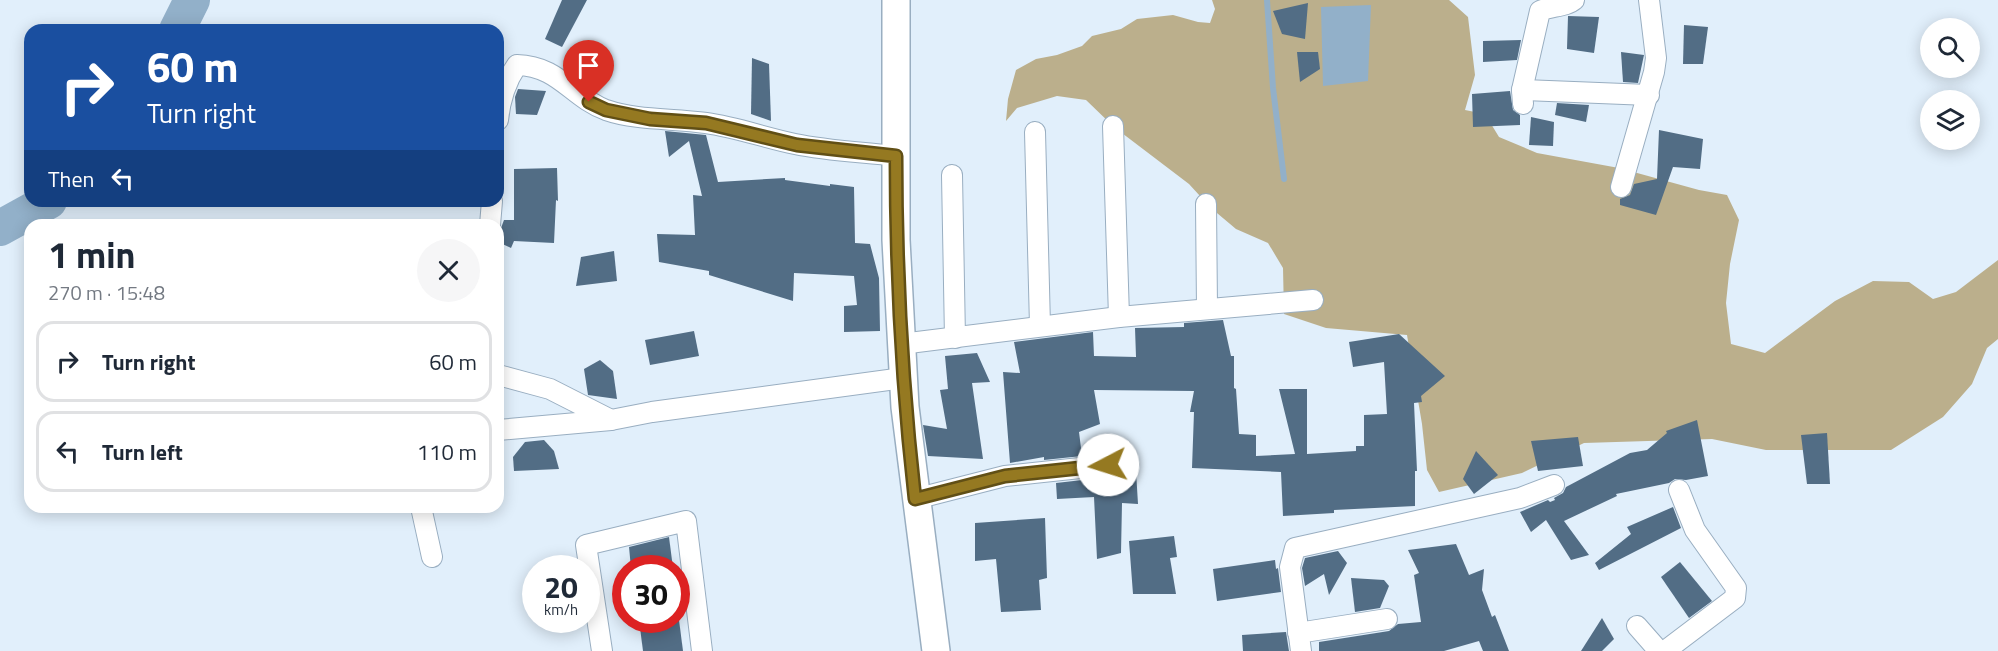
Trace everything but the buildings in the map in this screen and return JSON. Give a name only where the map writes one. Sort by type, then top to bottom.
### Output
[{"type":"street","points":[[896,0],[896,240],[903,378],[915,499],[936,651]]},
{"type":"street","points":[[1574,0],[1570,4],[1550,6],[1539,12],[1523,97],[1649,95]]},
{"type":"street","points":[[1621,186],[1649,95],[1656,58],[1648,0]]},
{"type":"street","points":[[504,94],[509,77],[517,65],[531,65],[550,72],[589,102],[606,110],[650,119],[706,123],[797,145],[896,156]]},
{"type":"street","points":[[1113,126],[1119,317]]},
{"type":"street","points":[[1035,132],[1040,326]]},
{"type":"street","points":[[952,175],[955,338]]},
{"type":"street","points":[[1206,204],[1207,308]]},
{"type":"street","points":[[901,344],[1119,317],[1313,300]]},
{"type":"street","points":[[504,377],[550,389],[611,420]]},
{"type":"street","points":[[504,429],[611,420],[652,412],[903,378]]},
{"type":"street","points":[[915,499],[1005,476],[1108,465]]},
{"type":"street","points":[[1387,619],[1299,642],[1290,567],[1295,548],[1520,498],[1554,485]]},
{"type":"street","points":[[1665,651],[1735,598],[1736,588],[1695,530],[1679,490]]},
{"type":"street","points":[[421,513],[432,557]]},
{"type":"street","points":[[602,651],[586,544],[686,521],[702,651]]},
{"type":"street","points":[[1637,626],[1659,651]]},
{"type":"shaded area","points":[[1212,0],[1449,0],[1468,17],[1475,75],[1465,110],[1485,114],[1499,137],[1537,153],[1619,168],[1699,190],[1727,195],[1739,220],[1730,264],[1726,303],[1731,344],[1765,353],[1835,301],[1873,281],[1909,282],[1933,299],[1956,292],[1998,260],[1998,339],[1987,348],[1972,384],[1943,417],[1891,450],[1766,450],[1712,439],[1584,443],[1522,473],[1439,492],[1427,470],[1407,335],[1326,328],[1284,314],[1283,268],[1268,243],[1236,229],[1211,208],[1189,184],[1114,127],[1086,100],[1057,96],[1017,108],[1006,121],[1008,99],[1016,70],[1036,59],[1057,55],[1082,46],[1092,36],[1121,29],[1137,19],[1173,15],[1210,23],[1215,9]]},
{"type":"water","points":[[1371,5],[1368,81],[1323,86],[1321,7]]},
{"type":"waterway","points":[[180,24],[192,0]]},
{"type":"waterway","points":[[1267,0],[1273,88],[1284,179]]},
{"type":"waterway","points":[[0,228],[38,207]]},
{"type":"route","points":[[589,102],[606,110],[650,119],[706,123],[797,145],[896,156],[896,240],[904,393],[915,499],[981,480],[1055,469],[1108,465]]}]
